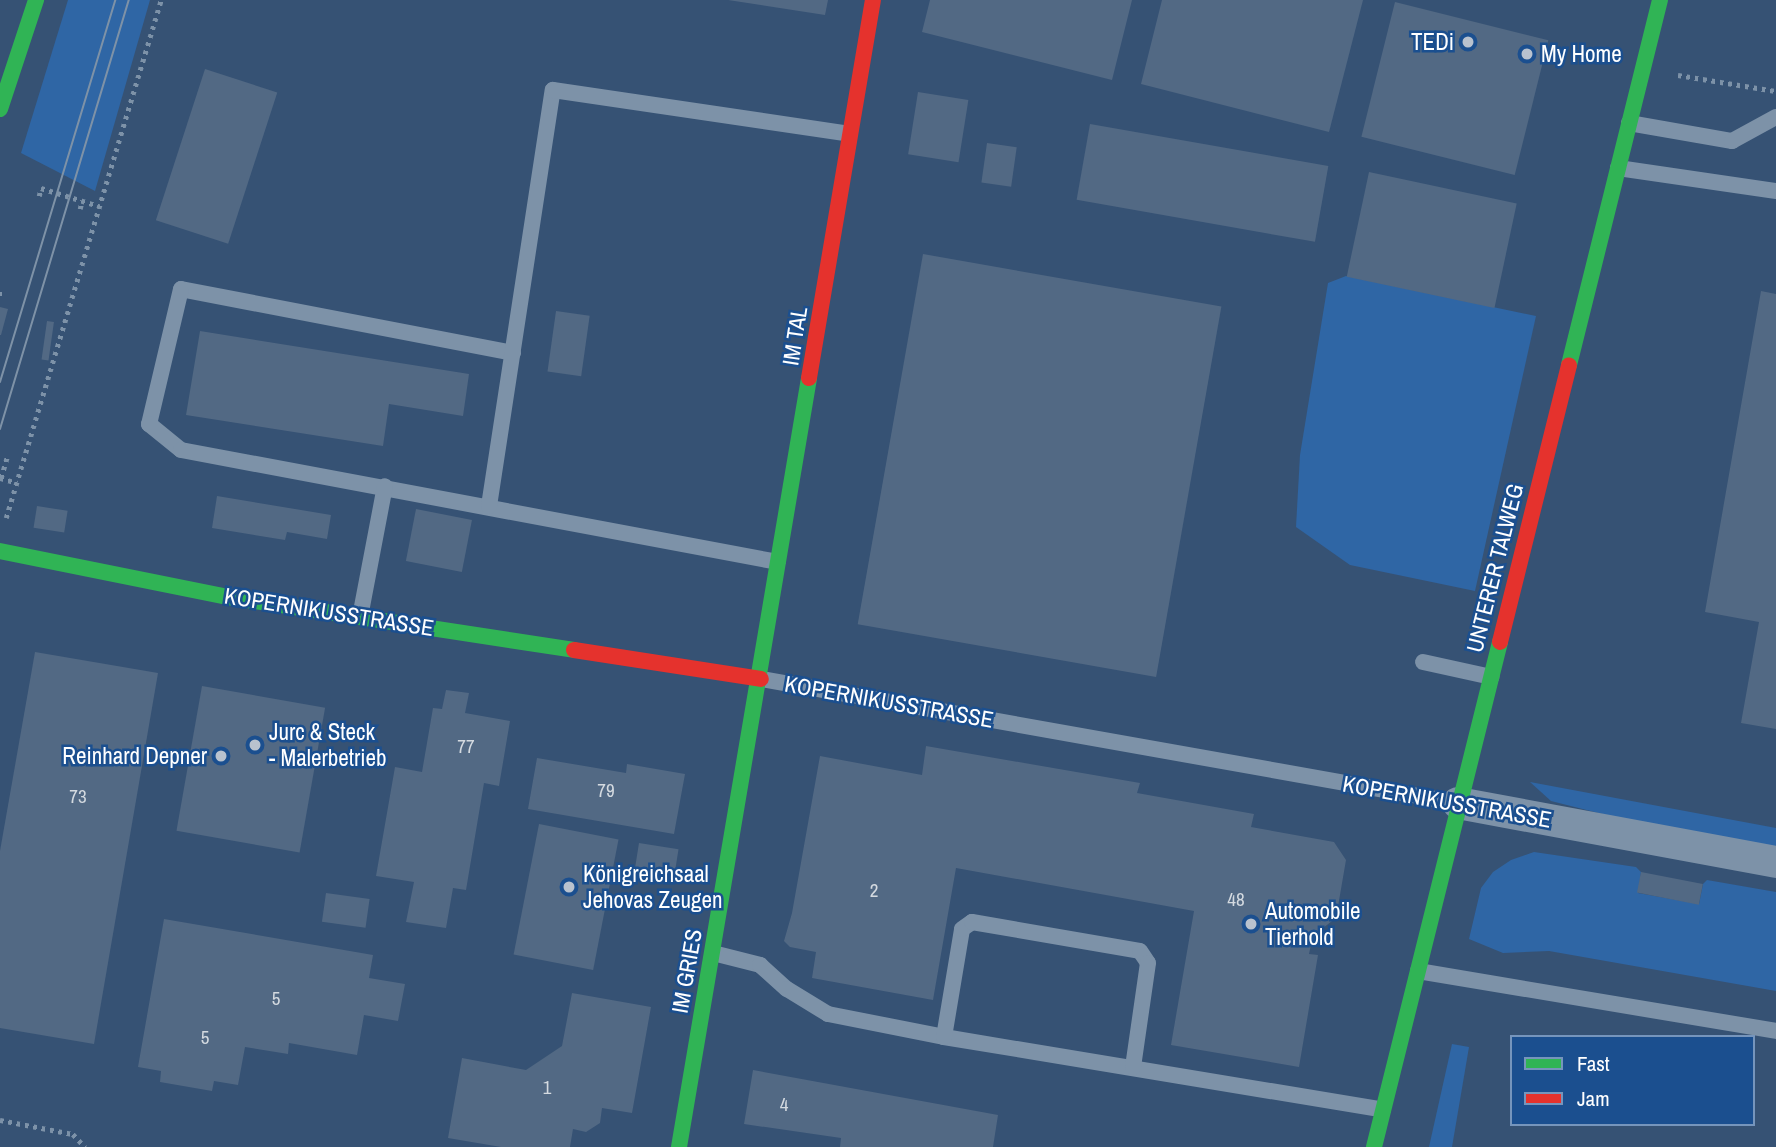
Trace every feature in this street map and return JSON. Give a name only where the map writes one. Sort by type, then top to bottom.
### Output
[{"type":"street","points":[[0,109],[36,0]]},
{"type":"street","name":"IM TAL","points":[[761,679],[873,0]]},
{"type":"street","name":"UNTERER TALWEG","points":[[1374,1147],[1660,0]]},
{"type":"street","name":"KOPERNIKUSSTRASSE","points":[[0,551],[185,590],[761,679]]},
{"type":"street","name":"IM GRIES","points":[[680,1147],[761,679]]},
{"type":"street","name":"KOPERNIKUSSTRASSE","points":[[1458,803],[1776,862]]},
{"type":"lane","points":[[489,506],[553,90],[851,135]]},
{"type":"lane","points":[[1629,123],[1732,141],[1776,117]]},
{"type":"lane","points":[[1618,168],[1776,191]]},
{"type":"lane","points":[[513,353],[181,289],[149,424],[181,450],[385,486],[780,562]]},
{"type":"lane","points":[[360,617],[385,486]]},
{"type":"lane","points":[[1423,662],[1491,677]]},
{"type":"lane","name":"KOPERNIKUSSTRASSE","points":[[761,679],[1458,803]]},
{"type":"lane","points":[[944,1037],[962,929],[972,922],[1140,951],[1148,963],[1133,1067]]},
{"type":"lane","points":[[713,953],[760,965],[787,989],[828,1014],[944,1037],[1383,1110]]},
{"type":"lane","points":[[1416,970],[1776,1031]]},
{"type":"path","points":[[4,528],[161,0]]},
{"type":"path","points":[[1642,69],[1776,91]]},
{"type":"path","points":[[38,196],[41,188],[99,206]]},
{"type":"path","points":[[79,209],[82,200]]},
{"type":"path","points":[[7,457],[0,478],[17,483]]},
{"type":"path","points":[[0,1120],[72,1134],[85,1147]]},
{"type":"shaded area","points":[[68,0],[150,0],[95,191],[21,153]]},
{"type":"shaded area","points":[[1346,276],[1536,316],[1475,591],[1350,565],[1296,527],[1300,455],[1328,283]]},
{"type":"shaded area","points":[[1530,782],[1776,828],[1776,847],[1642,824],[1551,801]]},
{"type":"shaded area","points":[[1534,852],[1636,867],[1641,872],[1638,893],[1699,904],[1703,884],[1707,880],[1776,892],[1776,991],[1549,951],[1503,953],[1469,939],[1481,888],[1493,872],[1511,860]]},
{"type":"shaded area","points":[[1452,1044],[1469,1047],[1452,1147],[1429,1147]]},
{"type":"building","points":[[728,0],[828,0],[825,15]]},
{"type":"building","points":[[930,0],[1132,0],[1112,80],[922,32]]},
{"type":"building","points":[[1162,0],[1363,0],[1329,132],[1141,84]]},
{"type":"building","points":[[1395,2],[1548,40],[1515,175],[1361,137]]},
{"type":"building","points":[[205,69],[277,92],[228,244],[156,220]]},
{"type":"building","points":[[918,92],[968,100],[959,162],[908,154]]},
{"type":"building","points":[[1090,124],[1328,166],[1315,242],[1077,200]]},
{"type":"building","points":[[987,143],[1017,147],[1011,187],[981,183]]},
{"type":"building","points":[[1369,172],[1517,203],[1494,308],[1347,277]]},
{"type":"building","points":[[923,254],[1221,307],[1156,677],[858,624]]},
{"type":"building","points":[[1761,291],[1776,294],[1776,729],[1741,723],[1759,622],[1705,612]]},
{"type":"building","points":[[0,307],[8,309],[1,335],[0,335]]},
{"type":"building","points":[[556,311],[590,316],[581,376],[548,371]]},
{"type":"building","points":[[47,321],[54,322],[49,361],[42,360]]},
{"type":"building","points":[[200,331],[469,374],[463,416],[389,404],[383,446],[186,415]]},
{"type":"building","points":[[217,496],[331,515],[327,539],[287,532],[285,540],[212,528]]},
{"type":"building","points":[[37,506],[68,511],[64,533],[34,528]]},
{"type":"building","points":[[416,509],[472,520],[462,572],[406,561]]},
{"type":"building","points":[[35,652],[158,673],[94,1044],[0,1028],[0,851]]},
{"type":"building","name":"Jurc & Steck - Malerbetrieb","points":[[202,686],[325,708],[300,852],[176,831]]},
{"type":"building","points":[[446,690],[469,693],[465,713],[510,721],[499,786],[484,783],[466,890],[453,888],[446,928],[406,922],[414,882],[376,876],[395,767],[422,772],[433,708],[442,709]]},
{"type":"building","points":[[926,746],[1140,783],[1137,793],[1254,814],[1251,827],[1334,842],[1346,860],[1336,918],[1319,931],[1314,930],[1309,954],[1318,955],[1299,1067],[1171,1045],[1194,911],[956,868],[933,1000],[812,978],[816,952],[790,947],[784,941],[792,913],[820,756],[922,775]]},
{"type":"building","points":[[537,758],[626,773],[627,764],[685,774],[674,834],[528,809]]},
{"type":"building","name":"Königreichsaal Jehovas Zeugen","points":[[539,824],[619,839],[593,970],[514,955]]},
{"type":"building","points":[[639,843],[679,849],[673,884],[634,878]]},
{"type":"building","points":[[1641,872],[1703,884],[1699,905],[1637,893]]},
{"type":"building","points":[[326,893],[370,899],[366,928],[322,922]]},
{"type":"building","points":[[164,919],[373,955],[369,978],[405,984],[398,1021],[364,1015],[357,1055],[289,1043],[288,1054],[245,1047],[238,1085],[214,1081],[212,1091],[160,1082],[161,1071],[138,1067]]},
{"type":"building","points":[[572,993],[651,1007],[632,1113],[602,1108],[600,1123],[586,1132],[573,1129],[570,1147],[501,1147],[448,1138],[462,1058],[526,1070],[562,1046]]},
{"type":"building","points":[[753,1070],[998,1115],[993,1147],[840,1147],[841,1138],[744,1124]]},
{"type":"tram line","points":[[0,382],[115,0]]},
{"type":"tram line","points":[[0,429],[129,0]]},
{"type":"traffic: fast","points":[[0,109],[36,0]]},
{"type":"traffic: fast","points":[[1569,365],[1660,0]]},
{"type":"traffic: fast","points":[[679,1147],[809,378]]},
{"type":"traffic: fast","points":[[0,551],[228,597],[574,650]]},
{"type":"traffic: fast","points":[[1374,1147],[1500,642]]},
{"type":"traffic: jam","points":[[809,378],[873,0]]},
{"type":"traffic: jam","points":[[1500,642],[1569,365]]},
{"type":"traffic: jam","points":[[574,650],[761,679]]},
{"type":"place","name":"TEDi","points":[[1468,42]]},
{"type":"place","name":"My Home","points":[[1527,54]]},
{"type":"place","name":"Jurc & Steck - Malerbetrieb","points":[[255,745]]},
{"type":"place","name":"Reinhard Depner","points":[[221,756]]},
{"type":"place","name":"Königreichsaal Jehovas Zeugen","points":[[569,887]]},
{"type":"place","name":"Automobile Tierhold","points":[[1251,924]]}]
